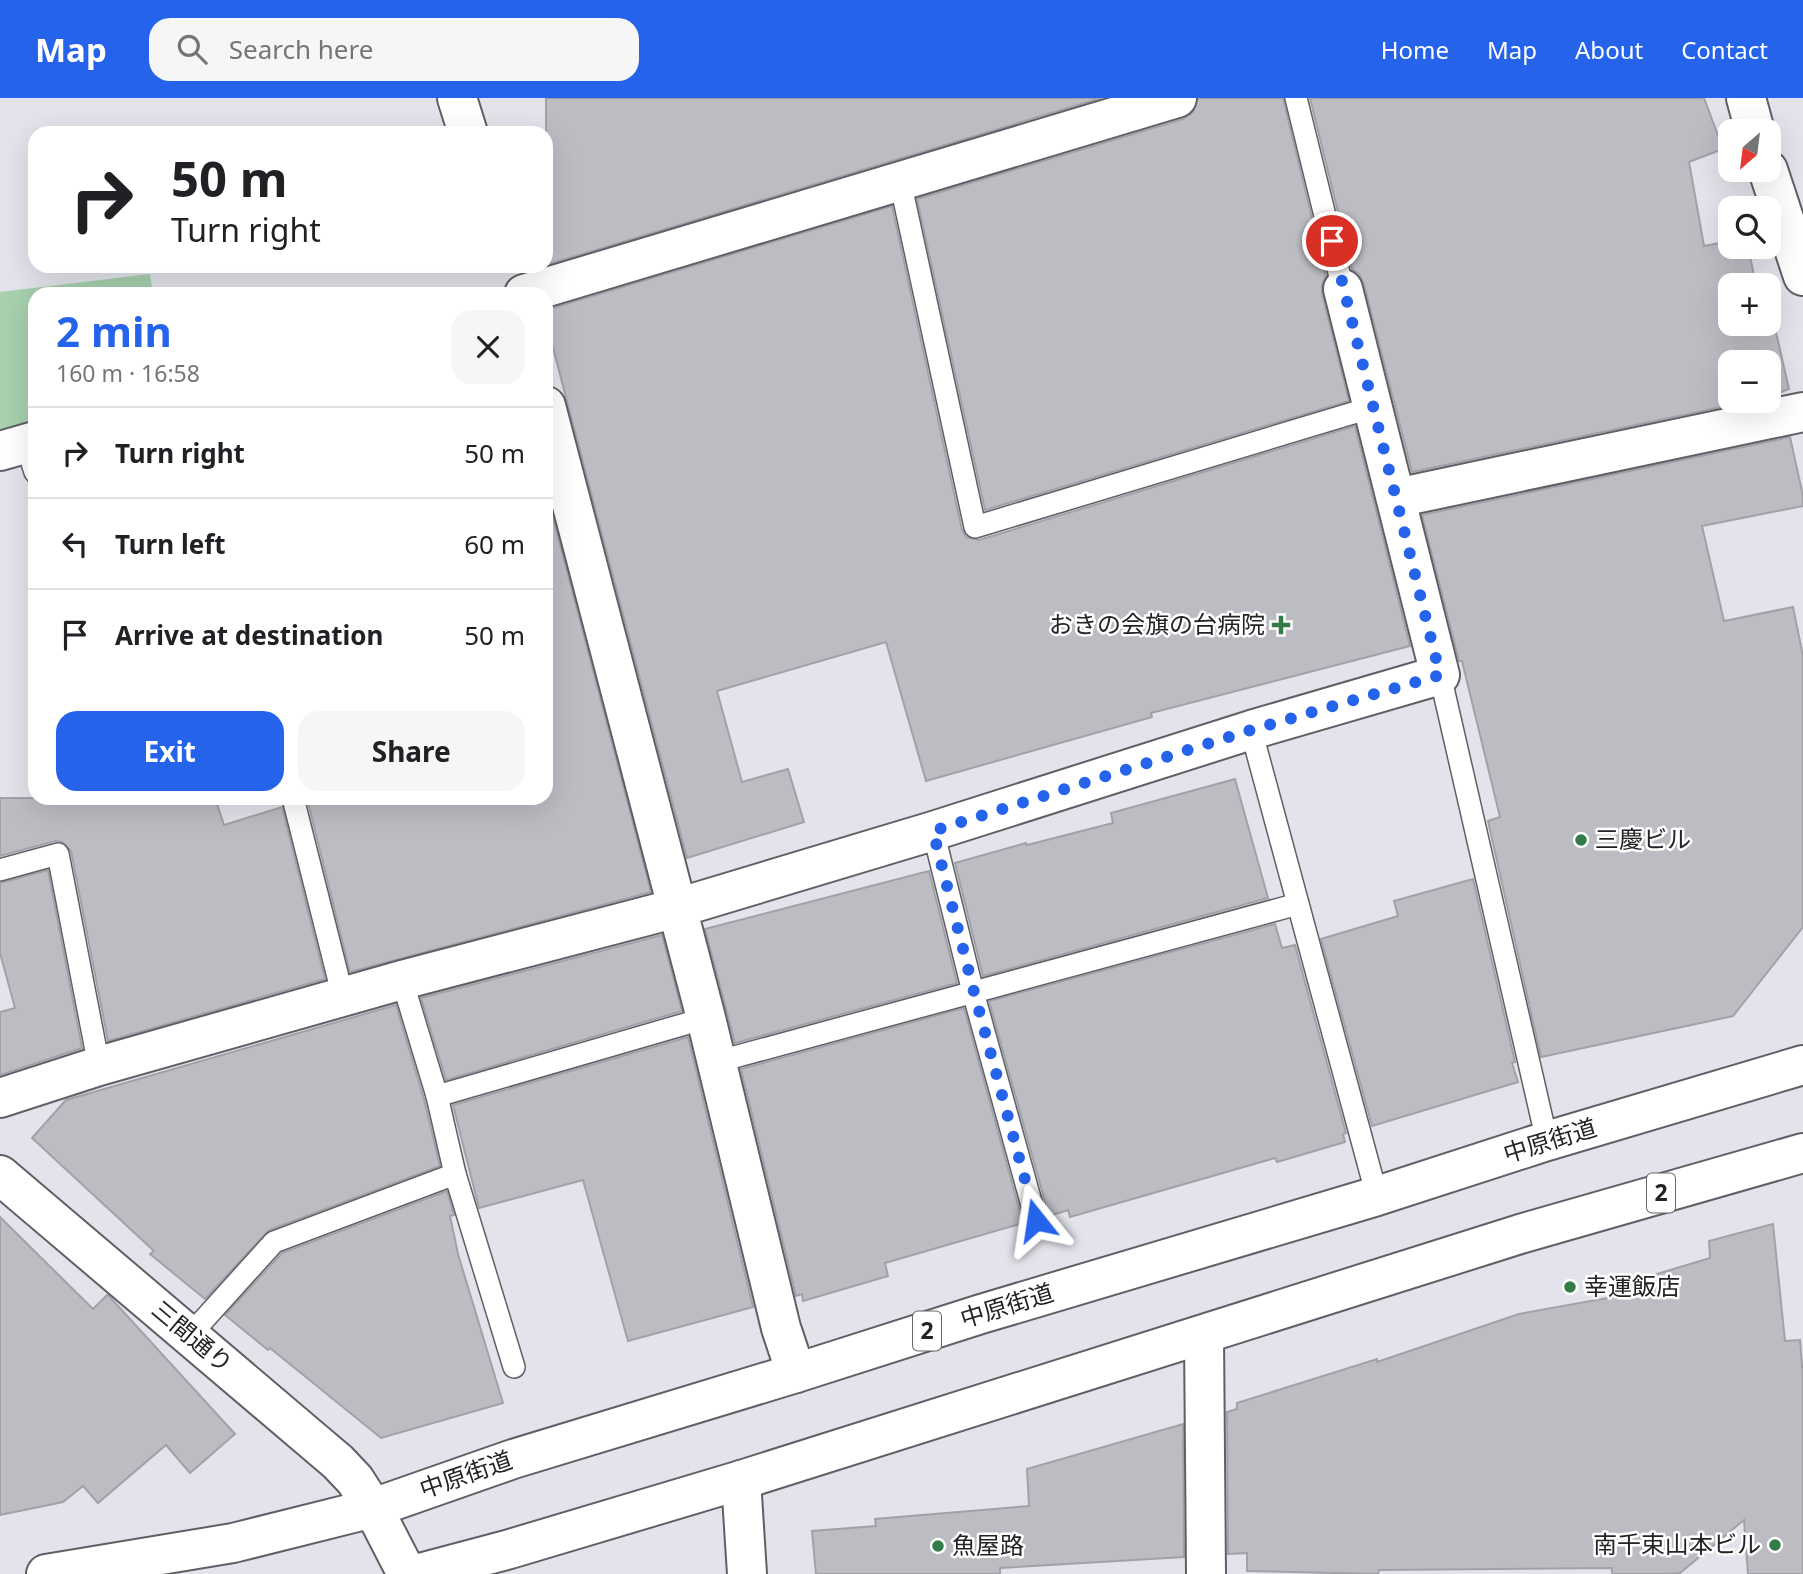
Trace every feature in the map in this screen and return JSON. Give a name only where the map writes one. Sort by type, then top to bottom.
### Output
[{"type":"street","points":[[457,98],[466,126]]},
{"type":"street","points":[[547,287],[1177,98]]},
{"type":"street","points":[[1746,98],[1752,119]]},
{"type":"street","points":[[1772,182],[1803,276]]},
{"type":"street","points":[[0,1098],[99,1066],[402,980],[677,908],[933,831],[1251,730],[1440,675],[1343,289]]},
{"type":"street","points":[[1396,498],[1803,412]]},
{"type":"street","points":[[553,459],[557,489],[677,908],[781,1328],[796,1373]]},
{"type":"street","name":"中原街道","points":[[46,1574],[233,1543],[373,1508],[513,1459],[981,1314],[1803,1065]]},
{"type":"street","name":"2","points":[[416,1574],[741,1480],[1541,1228],[1803,1153]]},
{"type":"street","name":"三間通り","points":[[0,1175],[338,1462],[355,1480],[373,1508],[407,1574]]},
{"type":"street","points":[[1204,1336],[1206,1574]]},
{"type":"street","points":[[741,1480],[747,1574]]},
{"type":"lane","points":[[1296,98],[1343,289]]},
{"type":"lane","points":[[900,181],[975,527],[1373,407]]},
{"type":"lane","points":[[1440,675],[1547,1141]]},
{"type":"lane","points":[[1251,730],[1377,1196]]},
{"type":"lane","points":[[295,805],[343,997]]},
{"type":"lane","points":[[933,831],[1036,1220]]},
{"type":"lane","points":[[0,870],[58,854],[99,1066]]},
{"type":"lane","points":[[716,1062],[1298,904]]},
{"type":"lane","points":[[402,980],[437,1096],[455,1174],[514,1367]]},
{"type":"lane","points":[[437,1096],[705,1018]]},
{"type":"lane","points":[[190,1335],[274,1242],[455,1174]]},
{"type":"green space","points":[[150,274],[152,287],[42,287]]},
{"type":"green space","points":[[28,289],[28,427],[0,435],[0,292]]},
{"type":"building","points":[[546,98],[1101,98],[553,263],[553,126],[546,126]]},
{"type":"building","points":[[1198,98],[1283,98],[1326,276],[1322,284],[1322,294],[1349,401],[985,510],[917,199],[1183,119],[1193,112]]},
{"type":"building","points":[[1310,98],[1704,98],[1718,136],[1718,151],[1689,162],[1704,246],[1718,243],[1718,259],[1751,259],[1753,273],[1718,273],[1718,336],[1777,336],[1780,350],[1718,350],[1718,408],[1412,472],[1364,284],[1359,274],[1352,269]]},
{"type":"building","points":[[892,206],[962,530],[966,537],[979,540],[1355,426],[1410,646],[1151,713],[1152,717],[926,781],[886,642],[717,691],[742,782],[788,769],[804,822],[687,858],[553,348],[553,308]]},
{"type":"building","points":[[1781,354],[1789,389],[1781,392]]},
{"type":"building","points":[[1790,437],[1803,506],[1702,526],[1724,621],[1793,607],[1803,656],[1803,927],[1733,1016],[1541,1057],[1488,821],[1500,817],[1462,661],[1459,661],[1422,515]]},
{"type":"building","points":[[553,518],[651,892],[350,972],[309,805],[553,805]]},
{"type":"building","points":[[1235,779],[1268,898],[983,976],[955,863],[1113,823],[1111,813]]},
{"type":"building","points":[[0,798],[28,798],[28,805],[217,805],[224,825],[282,807],[325,979],[108,1041],[71,851],[62,842],[55,841],[0,856]]},
{"type":"building","points":[[48,870],[82,1048],[0,1075],[0,1012],[15,1008],[0,953],[0,883]]},
{"type":"building","points":[[929,871],[957,983],[735,1043],[705,929]]},
{"type":"building","points":[[1473,879],[1518,1082],[1372,1126],[1321,939],[1398,916],[1394,901]]},
{"type":"building","points":[[1275,924],[1282,948],[1295,945],[1346,1133],[1343,1134],[1345,1142],[1277,1162],[1275,1158],[1070,1217],[1068,1210],[1049,1216],[989,1001]]},
{"type":"building","points":[[662,935],[682,1011],[446,1080],[421,998]]},
{"type":"building","points":[[396,1005],[424,1099],[440,1166],[269,1230],[205,1299],[150,1254],[154,1251],[32,1138],[66,1100]]},
{"type":"building","points":[[964,1008],[1023,1223],[885,1263],[888,1276],[803,1301],[802,1294],[796,1296],[741,1069]]},
{"type":"building","points":[[688,1037],[753,1307],[628,1341],[583,1180],[479,1208],[453,1105]]},
{"type":"building","points":[[447,1191],[454,1215],[450,1216],[458,1254],[503,1403],[381,1438],[225,1315],[282,1253]]},
{"type":"building","points":[[0,1217],[93,1309],[109,1296],[235,1434],[190,1473],[166,1445],[98,1503],[83,1486],[63,1502],[0,1515]]},
{"type":"building","points":[[1773,1224],[1785,1341],[1800,1340],[1803,1377],[1803,1574],[1748,1574],[1744,1520],[1680,1573],[1670,1574],[1612,1574],[1612,1568],[1379,1570],[1378,1574],[1247,1571],[1247,1553],[1228,1554],[1227,1412],[1237,1409],[1237,1403],[1377,1359],[1377,1362],[1519,1314],[1630,1294],[1627,1283],[1710,1258],[1709,1241]]},
{"type":"building","points":[[1183,1424],[1184,1557],[1000,1568],[1000,1574],[816,1574],[812,1531],[876,1526],[875,1519],[1029,1506],[1027,1469]]},
{"type":"place","name":"おきの会旗の台病院","points":[[1281,625]]},
{"type":"place","name":"三慶ビル","points":[[1581,840]]},
{"type":"place","name":"幸運飯店","points":[[1570,1287]]},
{"type":"place","name":"南千束山本ビル","points":[[1775,1545]]},
{"type":"place","name":"魚屋路","points":[[938,1546]]},
{"type":"route","points":[[1036,1220],[933,831],[1251,730],[1440,675],[1332,241]]}]
